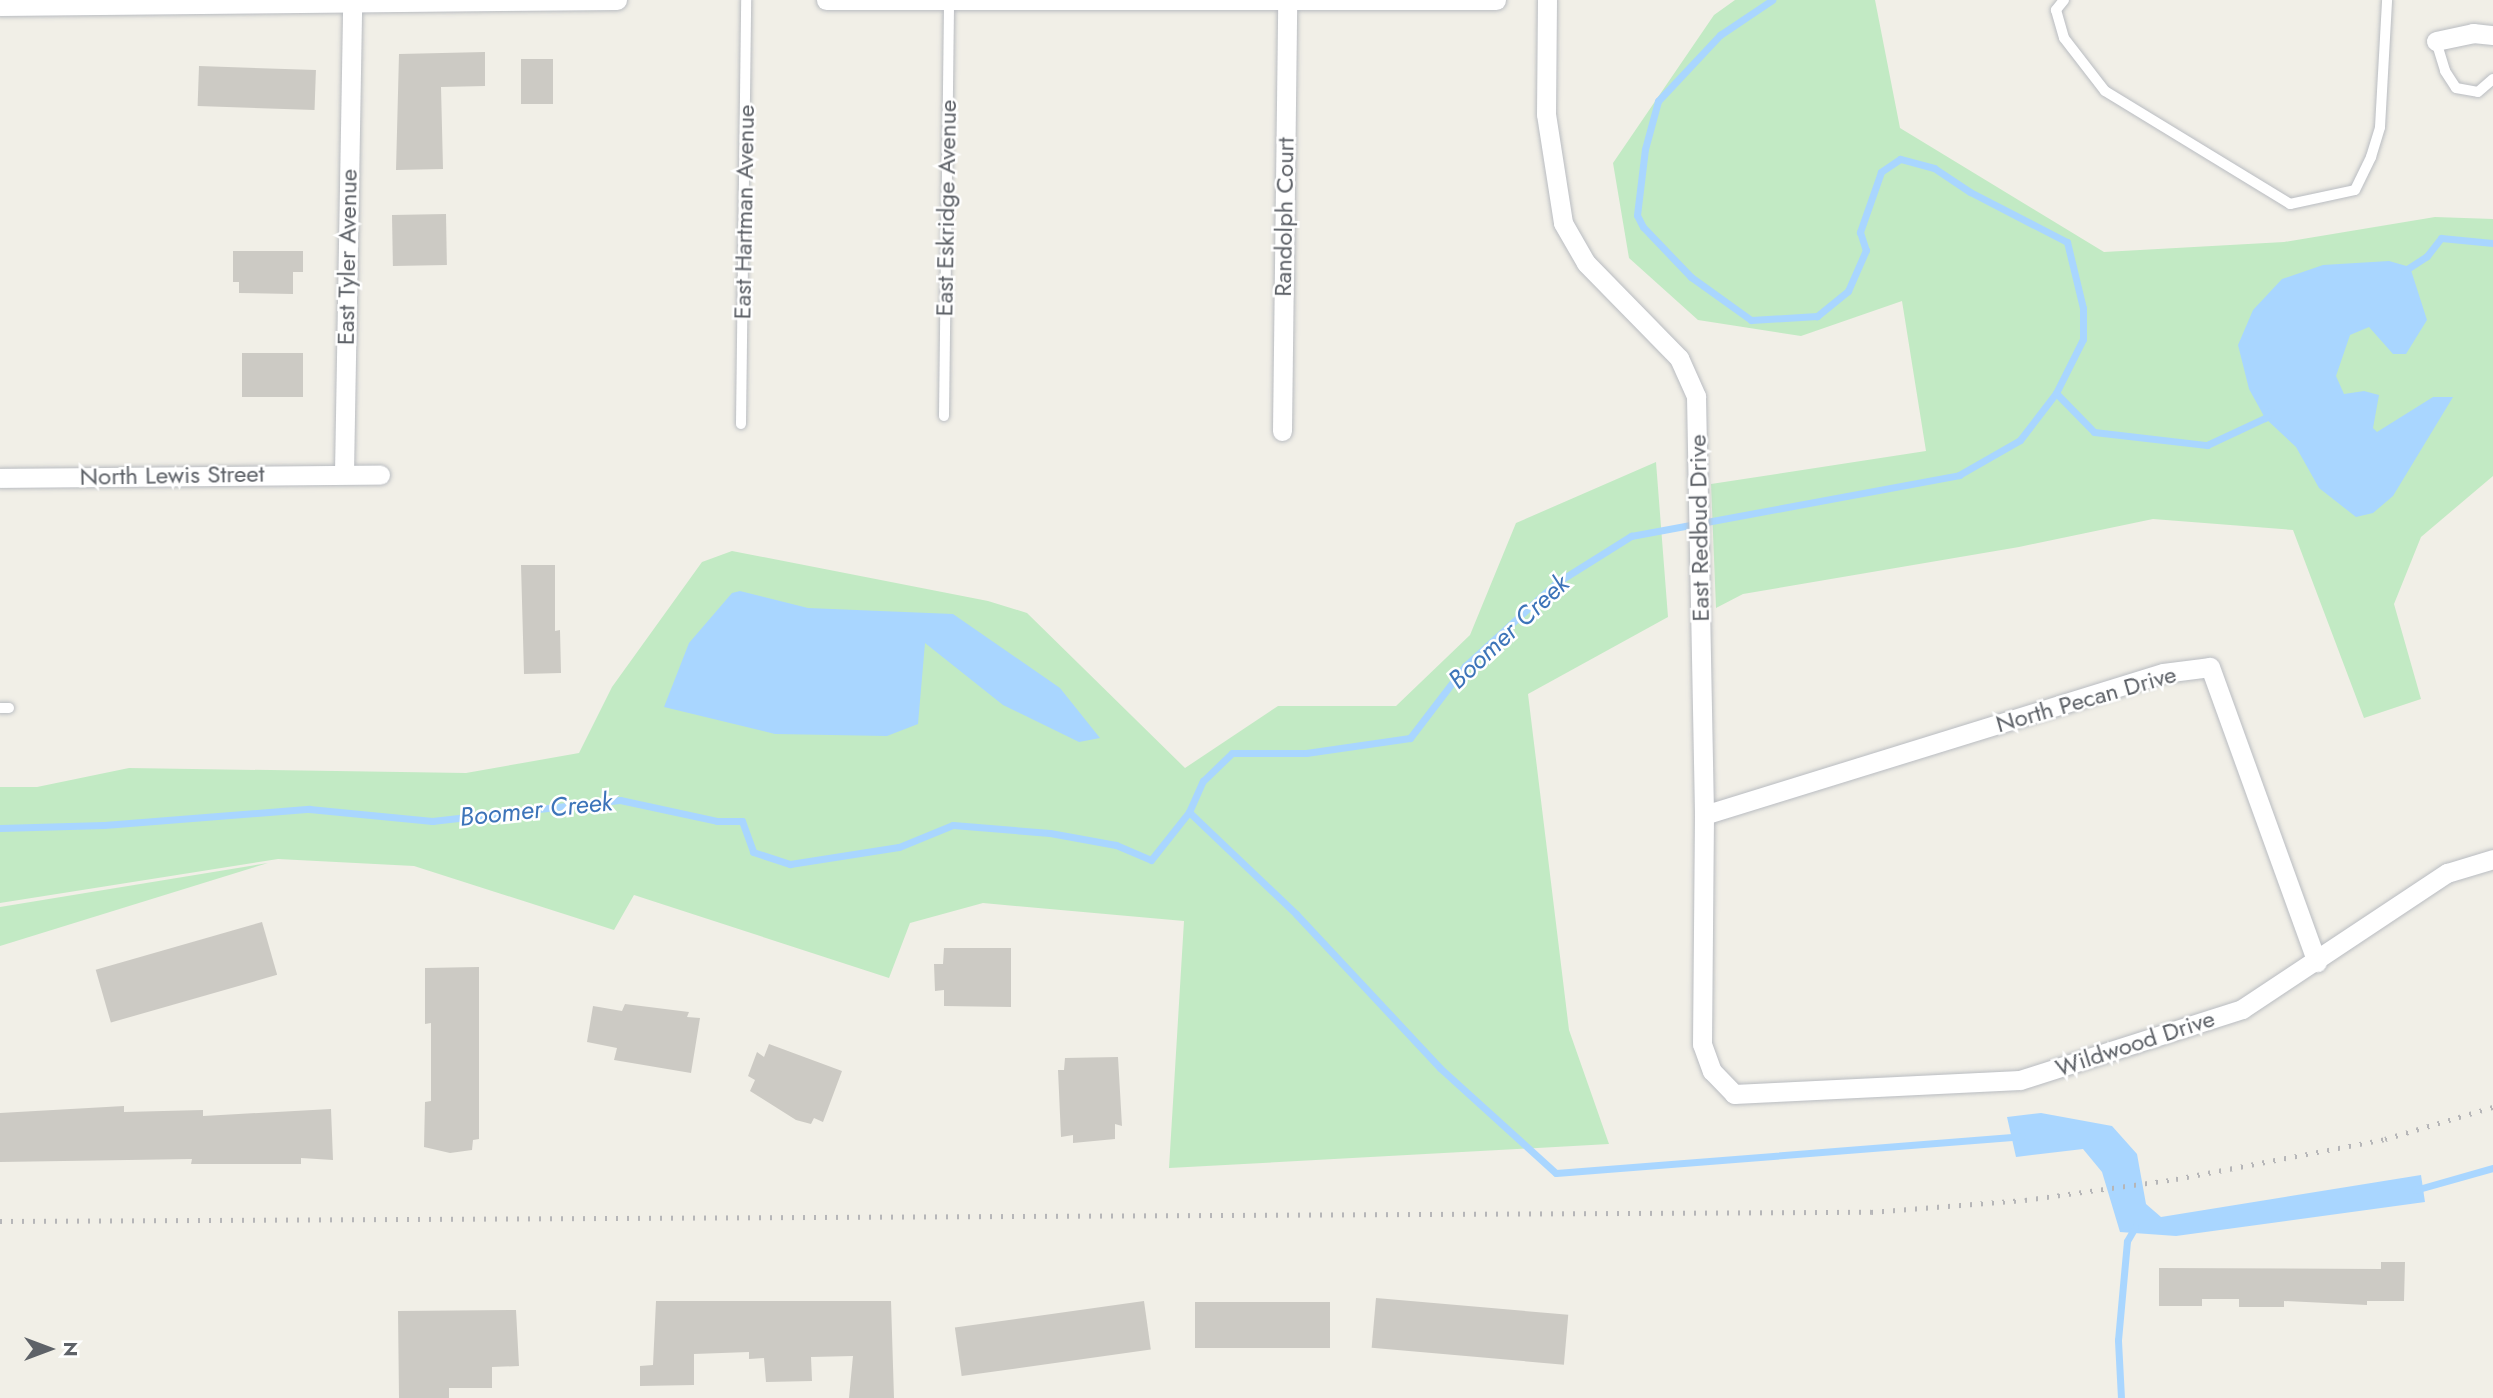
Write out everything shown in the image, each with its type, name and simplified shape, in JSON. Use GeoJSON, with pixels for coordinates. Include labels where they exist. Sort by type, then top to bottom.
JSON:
{"type":"FeatureCollection","features":[{"type":"Feature","properties":{"kind":"street"},"geometry":{"type":"LineString","coordinates":[[0,6],[617,0]]}},
{"type":"Feature","properties":{"kind":"street"},"geometry":{"type":"LineString","coordinates":[[826,0],[1496,0]]}},
{"type":"Feature","properties":{"kind":"street","name":"East Redbud Drive"},"geometry":{"type":"LineString","coordinates":[[1547,0],[1546,114],[1563,223],[1586,263],[1679,358],[1696,396],[1704,815],[1702,1044],[1712,1071],[1734,1094]]}},
{"type":"Feature","properties":{"kind":"street","name":"East Tyler Avenue"},"geometry":{"type":"LineString","coordinates":[[344,473],[352,2]]}},
{"type":"Feature","properties":{"kind":"street","name":"Randolph Court"},"geometry":{"type":"LineString","coordinates":[[1282,432],[1287,2]]}},
{"type":"Feature","properties":{"kind":"street"},"geometry":{"type":"LineString","coordinates":[[2436,41],[2473,33],[2493,35]]}},
{"type":"Feature","properties":{"kind":"street"},"geometry":{"type":"LineString","coordinates":[[344,473],[380,475]]}},
{"type":"Feature","properties":{"kind":"street","name":"North Lewis Street"},"geometry":{"type":"LineString","coordinates":[[0,478],[344,473]]}},
{"type":"Feature","properties":{"kind":"street","name":"North Pecan Drive"},"geometry":{"type":"LineString","coordinates":[[1704,815],[2163,673],[2210,667],[2318,962]]}},
{"type":"Feature","properties":{"kind":"street","name":"Wildwood Drive"},"geometry":{"type":"LineString","coordinates":[[1734,1094],[2020,1080],[2242,1009],[2318,962],[2447,873],[2493,859]]}},
{"type":"Feature","properties":{"kind":"lane","name":"East Hartman Avenue"},"geometry":{"type":"LineString","coordinates":[[741,424],[746,0]]}},
{"type":"Feature","properties":{"kind":"lane"},"geometry":{"type":"LineString","coordinates":[[2064,0],[2056,10],[2064,38],[2105,91],[2290,204],[2355,190],[2371,157],[2380,127],[2387,0]]}},
{"type":"Feature","properties":{"kind":"lane","name":"East Eskridge Avenue"},"geometry":{"type":"LineString","coordinates":[[944,416],[949,1]]}},
{"type":"Feature","properties":{"kind":"lane"},"geometry":{"type":"LineString","coordinates":[[2436,41],[2445,71],[2456,88],[2479,92],[2493,79]]}},
{"type":"Feature","properties":{"kind":"green space"},"geometry":{"type":"Polygon","coordinates":[[[1735,0],[1875,0],[1900,128],[2104,252],[2284,242],[2435,217],[2493,219],[2493,476],[2421,537],[2394,604],[2421,699],[2364,718],[2293,530],[2153,519],[2019,547],[1743,594],[1716,608],[1711,484],[1926,451],[1902,301],[1801,336],[1698,320],[1629,258],[1613,163],[1714,15],[1735,0]]]}},
{"type":"Feature","properties":{"kind":"green space"},"geometry":{"type":"Polygon","coordinates":[[[1656,462],[1668,617],[1528,694],[1569,1030],[1609,1144],[1169,1168],[1184,921],[983,903],[910,923],[889,978],[634,895],[614,930],[414,866],[278,859],[0,903],[0,787],[37,787],[129,768],[466,773],[579,753],[612,687],[702,562],[732,551],[988,601],[1027,613],[1185,768],[1278,706],[1396,706],[1470,635],[1516,523],[1656,462]]]}},
{"type":"Feature","properties":{"kind":"green space"},"geometry":{"type":"Polygon","coordinates":[[[268,863],[0,946],[0,907],[268,863]]]}},
{"type":"Feature","properties":{"kind":"water"},"geometry":{"type":"Polygon","coordinates":[[[2389,261],[2410,267],[2427,320],[2406,354],[2393,354],[2369,327],[2350,335],[2336,376],[2344,394],[2364,391],[2379,395],[2373,428],[2377,432],[2433,397],[2453,397],[2393,496],[2373,513],[2356,517],[2319,488],[2296,447],[2265,418],[2249,389],[2238,345],[2253,310],[2282,279],[2323,265],[2389,261]]]}},
{"type":"Feature","properties":{"kind":"water"},"geometry":{"type":"Polygon","coordinates":[[[740,591],[808,608],[953,614],[1060,688],[1100,738],[1079,742],[1003,705],[925,643],[918,724],[887,736],[775,734],[664,707],[689,643],[732,593],[740,591]]]}},
{"type":"Feature","properties":{"kind":"water"},"geometry":{"type":"Polygon","coordinates":[[[2041,1113],[2112,1126],[2137,1154],[2146,1204],[2161,1217],[2421,1175],[2425,1202],[2176,1236],[2120,1232],[2102,1172],[2083,1149],[2016,1157],[2007,1117],[2041,1113]]]}},
{"type":"Feature","properties":{"kind":"building"},"geometry":{"type":"Polygon","coordinates":[[[485,52],[485,86],[441,87],[443,169],[396,170],[399,54],[485,52]]]}},
{"type":"Feature","properties":{"kind":"building"},"geometry":{"type":"Polygon","coordinates":[[[521,59],[553,59],[553,104],[521,104],[521,59]]]}},
{"type":"Feature","properties":{"kind":"building"},"geometry":{"type":"Polygon","coordinates":[[[199,66],[316,70],[315,110],[198,106],[199,66]]]}},
{"type":"Feature","properties":{"kind":"building"},"geometry":{"type":"Polygon","coordinates":[[[446,214],[447,265],[393,266],[392,215],[446,214]]]}},
{"type":"Feature","properties":{"kind":"building"},"geometry":{"type":"Polygon","coordinates":[[[233,251],[303,251],[303,272],[293,272],[293,294],[239,293],[239,282],[233,282],[233,251]]]}},
{"type":"Feature","properties":{"kind":"building"},"geometry":{"type":"Polygon","coordinates":[[[242,353],[303,353],[303,397],[242,397],[242,353]]]}},
{"type":"Feature","properties":{"kind":"building"},"geometry":{"type":"Polygon","coordinates":[[[521,565],[555,565],[555,631],[560,630],[561,673],[524,674],[521,565]]]}},
{"type":"Feature","properties":{"kind":"building"},"geometry":{"type":"Polygon","coordinates":[[[262,922],[277,975],[111,1023],[96,970],[262,922]]]}},
{"type":"Feature","properties":{"kind":"building"},"geometry":{"type":"Polygon","coordinates":[[[944,948],[1011,948],[1011,1007],[944,1006],[944,990],[935,991],[934,964],[943,964],[944,948]]]}},
{"type":"Feature","properties":{"kind":"building"},"geometry":{"type":"Polygon","coordinates":[[[479,967],[479,1139],[473,1140],[472,1150],[450,1153],[424,1147],[425,1102],[431,1101],[431,1023],[425,1024],[425,968],[479,967]]]}},
{"type":"Feature","properties":{"kind":"building"},"geometry":{"type":"Polygon","coordinates":[[[625,1004],[689,1012],[687,1017],[700,1018],[691,1073],[614,1060],[617,1048],[587,1042],[593,1006],[622,1011],[625,1004]]]}},
{"type":"Feature","properties":{"kind":"building"},"geometry":{"type":"Polygon","coordinates":[[[769,1044],[842,1071],[823,1122],[814,1118],[811,1124],[796,1120],[750,1091],[755,1080],[748,1076],[757,1052],[764,1057],[769,1044]]]}},
{"type":"Feature","properties":{"kind":"building"},"geometry":{"type":"Polygon","coordinates":[[[1118,1057],[1122,1126],[1115,1124],[1115,1139],[1073,1143],[1073,1135],[1061,1137],[1058,1070],[1064,1070],[1065,1058],[1118,1057]]]}},
{"type":"Feature","properties":{"kind":"building"},"geometry":{"type":"Polygon","coordinates":[[[124,1106],[124,1112],[203,1110],[203,1116],[331,1109],[333,1160],[301,1158],[301,1164],[191,1164],[192,1159],[0,1162],[0,1113],[124,1106]]]}},
{"type":"Feature","properties":{"kind":"building"},"geometry":{"type":"Polygon","coordinates":[[[2381,1262],[2405,1262],[2404,1301],[2367,1301],[2367,1305],[2284,1301],[2284,1307],[2239,1307],[2239,1299],[2202,1299],[2202,1306],[2159,1306],[2159,1268],[2381,1269],[2381,1262]]]}},
{"type":"Feature","properties":{"kind":"building"},"geometry":{"type":"Polygon","coordinates":[[[1376,1298],[1568,1315],[1564,1365],[1372,1348],[1376,1298]]]}},
{"type":"Feature","properties":{"kind":"building"},"geometry":{"type":"Polygon","coordinates":[[[656,1301],[891,1301],[894,1398],[849,1398],[853,1356],[811,1357],[812,1381],[766,1382],[764,1358],[749,1359],[749,1352],[694,1354],[694,1385],[640,1386],[640,1366],[653,1365],[656,1301]]]}},
{"type":"Feature","properties":{"kind":"building"},"geometry":{"type":"Polygon","coordinates":[[[1144,1301],[1151,1350],[962,1376],[955,1328],[1144,1301]]]}},
{"type":"Feature","properties":{"kind":"building"},"geometry":{"type":"Polygon","coordinates":[[[1195,1302],[1330,1302],[1330,1348],[1195,1348],[1195,1302]]]}},
{"type":"Feature","properties":{"kind":"building"},"geometry":{"type":"Polygon","coordinates":[[[516,1310],[519,1366],[492,1367],[492,1388],[449,1388],[449,1398],[399,1398],[398,1311],[516,1310]]]}},
{"type":"Feature","properties":{"kind":"waterway","name":"Boomer Creek"},"geometry":{"type":"LineString","coordinates":[[0,828],[104,825],[309,809],[432,821],[620,800],[717,821],[742,821],[753,852],[790,864],[899,847],[953,825],[1050,833],[1116,845],[1151,860],[1189,812],[1203,781],[1232,753],[1306,753],[1410,738],[1465,666],[1556,583],[1631,536],[1959,475],[2020,440],[2056,393],[2083,339],[2083,308],[2067,242],[1970,192],[1934,168],[1900,159],[1881,172],[1860,232],[1866,250],[1848,291],[1817,316],[1751,320],[1691,277],[1643,227],[1637,215],[1645,149],[1658,101],[1720,35],[1772,0]]}},
{"type":"Feature","properties":{"kind":"waterway"},"geometry":{"type":"LineString","coordinates":[[2404,271],[2427,256],[2441,238],[2493,243]]}},
{"type":"Feature","properties":{"kind":"waterway"},"geometry":{"type":"LineString","coordinates":[[2056,393],[2094,432],[2207,445],[2265,418],[2270,411]]}},
{"type":"Feature","properties":{"kind":"waterway"},"geometry":{"type":"LineString","coordinates":[[1189,812],[1296,914],[1440,1068],[1556,1173],[2022,1136]]}},
{"type":"Feature","properties":{"kind":"waterway"},"geometry":{"type":"LineString","coordinates":[[2415,1190],[2493,1168]]}},
{"type":"Feature","properties":{"kind":"waterway"},"geometry":{"type":"LineString","coordinates":[[2121,1398],[2118,1340],[2127,1241],[2135,1227]]}},
{"type":"Feature","properties":{"kind":"railway"},"geometry":{"type":"LineString","coordinates":[[0,1221],[1871,1212],[2025,1200],[2176,1179],[2385,1139],[2493,1107]]}}]}
